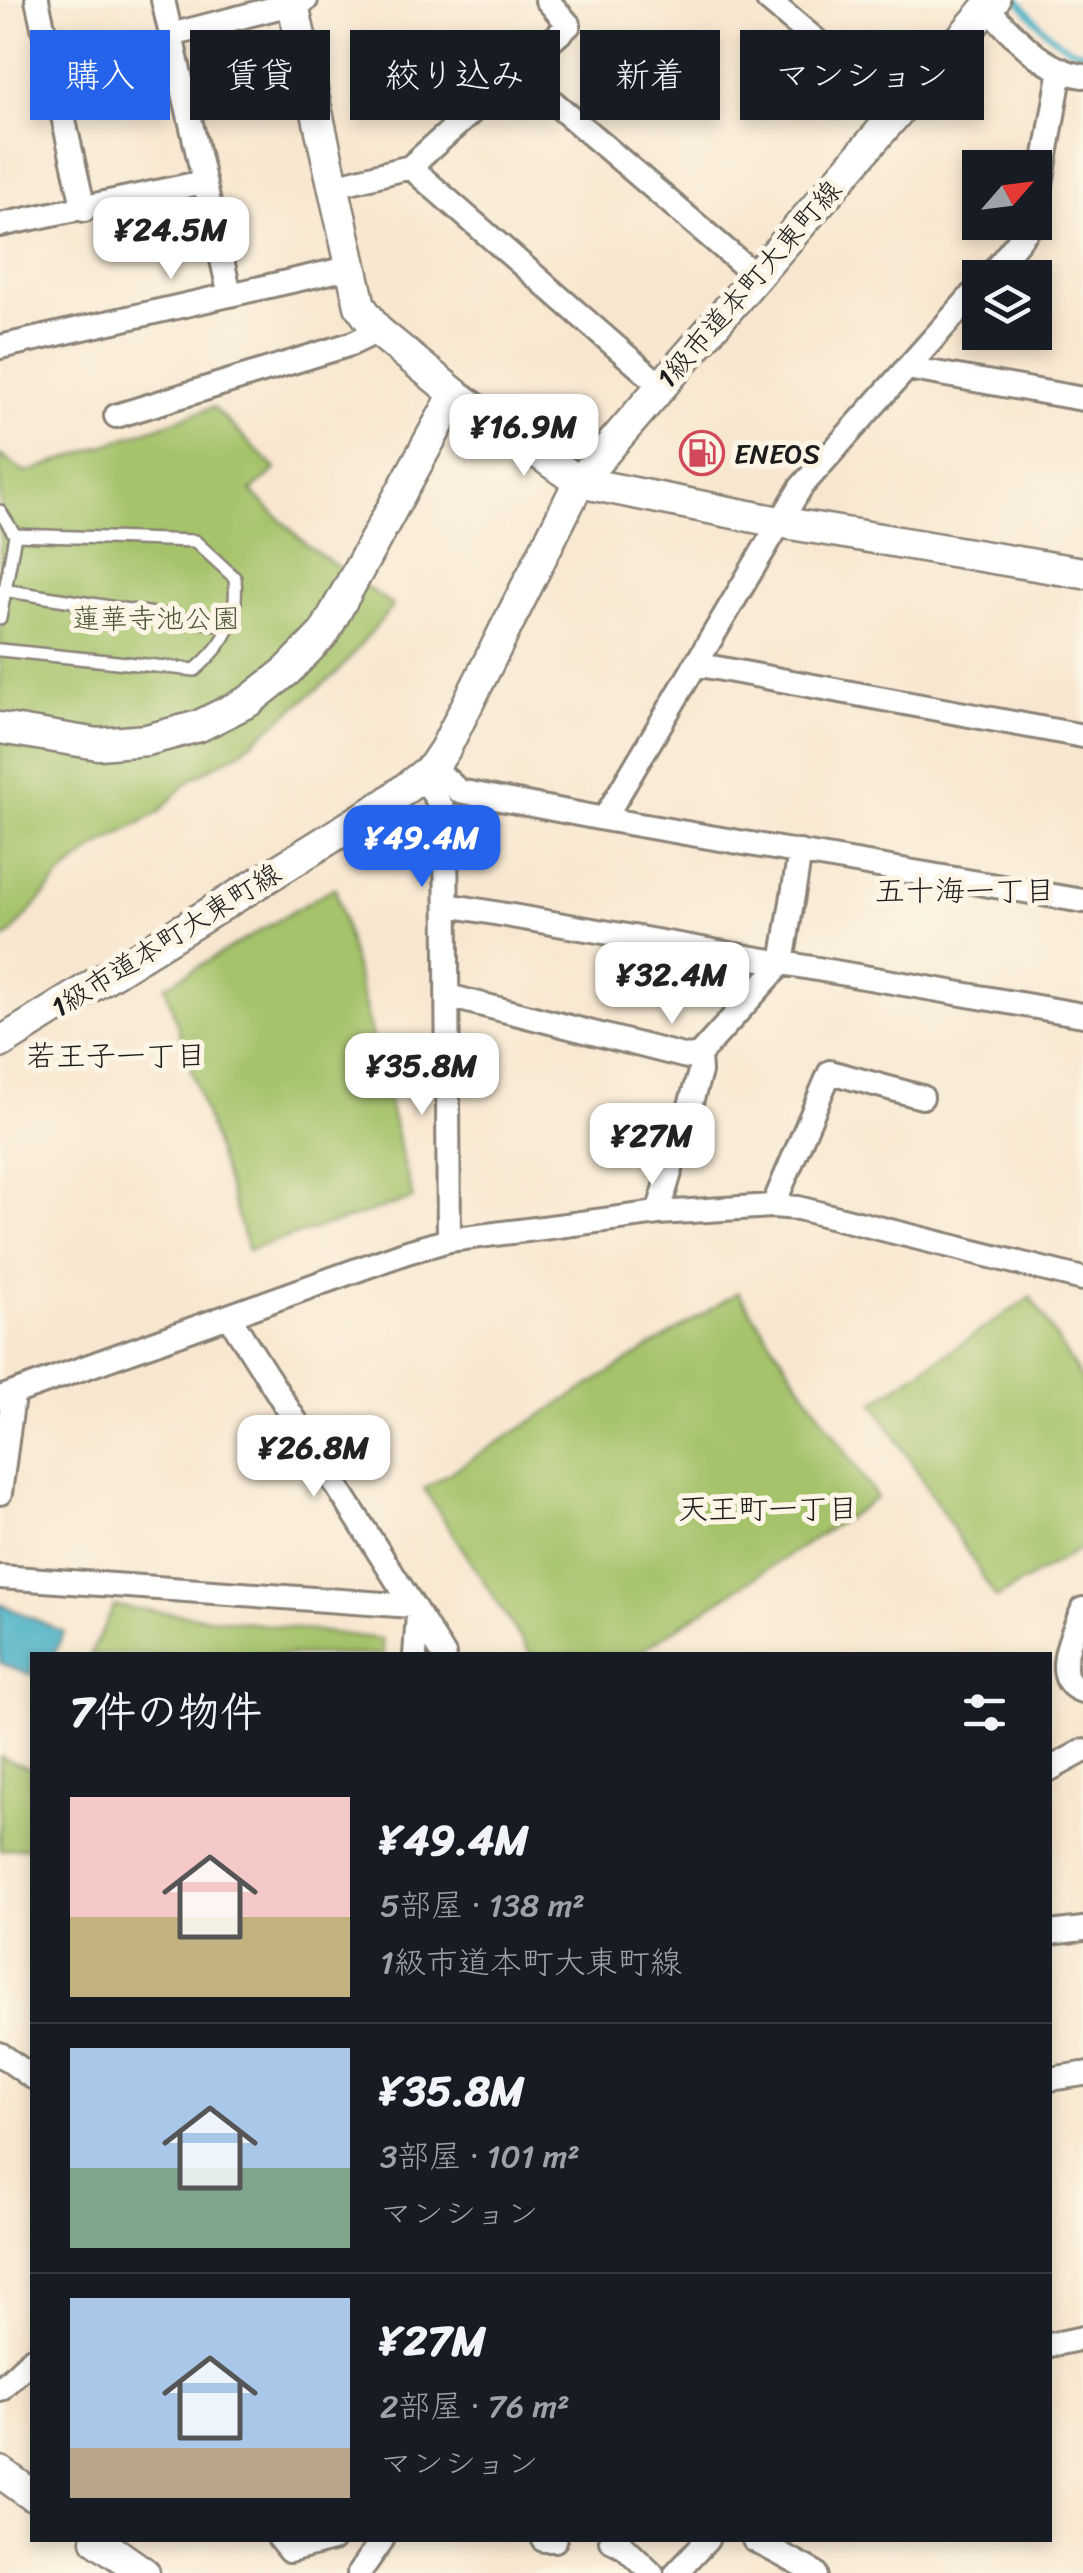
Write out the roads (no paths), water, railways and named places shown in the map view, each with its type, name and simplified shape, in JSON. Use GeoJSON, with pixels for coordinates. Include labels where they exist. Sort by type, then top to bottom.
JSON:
{"type":"FeatureCollection","features":[{"type":"Feature","properties":{"kind":"street"},"geometry":{"type":"LineString","coordinates":[[37,0],[84,210]]}},
{"type":"Feature","properties":{"kind":"street"},"geometry":{"type":"LineString","coordinates":[[163,0],[230,295]]}},
{"type":"Feature","properties":{"kind":"street"},"geometry":{"type":"LineString","coordinates":[[547,0],[568,25],[560,32]]}},
{"type":"Feature","properties":{"kind":"street"},"geometry":{"type":"LineString","coordinates":[[768,0],[804,30]]}},
{"type":"Feature","properties":{"kind":"street"},"geometry":{"type":"LineString","coordinates":[[171,35],[297,1],[360,306],[378,332],[455,394],[580,482],[778,522],[1083,573]]}},
{"type":"Feature","properties":{"kind":"street"},"geometry":{"type":"LineString","coordinates":[[981,6],[1030,53],[1072,72],[1052,153]]}},
{"type":"Feature","properties":{"kind":"street","name":"1級市道本町大東町線"},"geometry":{"type":"LineString","coordinates":[[962,30],[981,6]]}},
{"type":"Feature","properties":{"kind":"street"},"geometry":{"type":"LineString","coordinates":[[560,108],[756,276]]}},
{"type":"Feature","properties":{"kind":"street"},"geometry":{"type":"LineString","coordinates":[[334,186],[410,167],[462,120]]}},
{"type":"Feature","properties":{"kind":"street","name":"1級市道本町大東町線"},"geometry":{"type":"LineString","coordinates":[[0,1043],[387,802],[428,771],[446,749],[580,482],[890,120]]}},
{"type":"Feature","properties":{"kind":"street"},"geometry":{"type":"LineString","coordinates":[[410,167],[661,386]]}},
{"type":"Feature","properties":{"kind":"street"},"geometry":{"type":"LineString","coordinates":[[0,225],[204,182]]}},
{"type":"Feature","properties":{"kind":"street"},"geometry":{"type":"LineString","coordinates":[[1003,260],[1019,240]]}},
{"type":"Feature","properties":{"kind":"street"},"geometry":{"type":"LineString","coordinates":[[0,347],[353,267]]}},
{"type":"Feature","properties":{"kind":"street"},"geometry":{"type":"LineString","coordinates":[[604,819],[802,486],[962,306]]}},
{"type":"Feature","properties":{"kind":"street"},"geometry":{"type":"LineString","coordinates":[[116,416],[352,344],[378,332]]}},
{"type":"Feature","properties":{"kind":"street"},"geometry":{"type":"LineString","coordinates":[[907,368],[1083,398]]}},
{"type":"Feature","properties":{"kind":"street"},"geometry":{"type":"LineString","coordinates":[[0,728],[98,744],[147,740],[199,726],[249,702],[287,671],[324,632],[455,394]]}},
{"type":"Feature","properties":{"kind":"street"},"geometry":{"type":"LineString","coordinates":[[694,664],[1083,736]]}},
{"type":"Feature","properties":{"kind":"street"},"geometry":{"type":"LineString","coordinates":[[428,771],[459,791],[1083,901]]}},
{"type":"Feature","properties":{"kind":"street"},"geometry":{"type":"LineString","coordinates":[[428,771],[446,821],[449,1240]]}},
{"type":"Feature","properties":{"kind":"street"},"geometry":{"type":"LineString","coordinates":[[448,996],[687,1058],[700,1055],[782,963],[800,852]]}},
{"type":"Feature","properties":{"kind":"street"},"geometry":{"type":"LineString","coordinates":[[448,905],[1083,1015]]}},
{"type":"Feature","properties":{"kind":"street"},"geometry":{"type":"LineString","coordinates":[[658,1213],[700,1072],[700,1055]]}},
{"type":"Feature","properties":{"kind":"street"},"geometry":{"type":"LineString","coordinates":[[773,1206],[830,1072],[922,1096]]}},
{"type":"Feature","properties":{"kind":"street"},"geometry":{"type":"LineString","coordinates":[[0,1492],[6,1397],[449,1240],[658,1213],[773,1206],[798,1208],[1080,1275]]}},
{"type":"Feature","properties":{"kind":"street"},"geometry":{"type":"LineString","coordinates":[[229,1316],[442,1652]]}},
{"type":"Feature","properties":{"kind":"street"},"geometry":{"type":"LineString","coordinates":[[0,1577],[415,1611]]}},
{"type":"Feature","properties":{"kind":"street"},"geometry":{"type":"LineString","coordinates":[[1083,1609],[1065,1656],[1066,1679],[1083,1691]]}},
{"type":"Feature","properties":{"kind":"street"},"geometry":{"type":"LineString","coordinates":[[415,1611],[415,1652]]}},
{"type":"Feature","properties":{"kind":"street"},"geometry":{"type":"LineString","coordinates":[[1052,1768],[1083,1751]]}},
{"type":"Feature","properties":{"kind":"street"},"geometry":{"type":"LineString","coordinates":[[1052,1933],[1083,1929]]}},
{"type":"Feature","properties":{"kind":"street"},"geometry":{"type":"LineString","coordinates":[[0,2054],[30,2076]]}},
{"type":"Feature","properties":{"kind":"street"},"geometry":{"type":"LineString","coordinates":[[1052,2078],[1083,2074]]}},
{"type":"Feature","properties":{"kind":"street"},"geometry":{"type":"LineString","coordinates":[[1052,2344],[1083,2338]]}},
{"type":"Feature","properties":{"kind":"street"},"geometry":{"type":"LineString","coordinates":[[0,2389],[30,2361]]}},
{"type":"Feature","properties":{"kind":"street"},"geometry":{"type":"LineString","coordinates":[[0,2472],[30,2494]]}},
{"type":"Feature","properties":{"kind":"street"},"geometry":{"type":"LineString","coordinates":[[99,2542],[132,2570]]}},
{"type":"Feature","properties":{"kind":"street"},"geometry":{"type":"LineString","coordinates":[[282,2542],[290,2551],[324,2542]]}},
{"type":"Feature","properties":{"kind":"street"},"geometry":{"type":"LineString","coordinates":[[615,2542],[652,2573]]}},
{"type":"Feature","properties":{"kind":"street"},"geometry":{"type":"LineString","coordinates":[[676,2573],[705,2542]]}},
{"type":"Feature","properties":{"kind":"street"},"geometry":{"type":"LineString","coordinates":[[758,2542],[816,2573]]}},
{"type":"Feature","properties":{"kind":"street"},"geometry":{"type":"LineString","coordinates":[[359,2573],[376,2543]]}},
{"type":"Feature","properties":{"kind":"lane"},"geometry":{"type":"LineString","coordinates":[[0,511],[15,535],[0,618]]}},
{"type":"Feature","properties":{"kind":"lane"},"geometry":{"type":"LineString","coordinates":[[0,650],[195,670],[220,648],[236,597],[234,578],[195,541],[15,535]]}},
{"type":"Feature","properties":{"kind":"lane"},"geometry":{"type":"LineString","coordinates":[[3,590],[229,626]]}},
{"type":"Feature","properties":{"kind":"water"},"geometry":{"type":"Polygon","coordinates":[[[0,1604],[64,1632],[55,1652],[30,1652],[30,1674],[0,1663],[0,1604]]]}},
{"type":"Feature","properties":{"kind":"waterway"},"geometry":{"type":"LineString","coordinates":[[1018,0],[1055,39],[1083,52]]}},
{"type":"Feature","properties":{"kind":"place","name":"ENEOS"},"geometry":{"type":"Point","coordinates":[702,453]}},
{"type":"Feature","properties":{"kind":"district","name":"五十海一丁目"},"geometry":{"type":"Point","coordinates":[965,891]}},
{"type":"Feature","properties":{"kind":"district","name":"若王子一丁目"},"geometry":{"type":"Point","coordinates":[116,1056]}},
{"type":"Feature","properties":{"kind":"district","name":"天王町一丁目"},"geometry":{"type":"Point","coordinates":[768,1509]}},
{"type":"Feature","properties":{"kind":"park label","name":"蓮華寺池公園"},"geometry":{"type":"Point","coordinates":[156,618]}}]}
